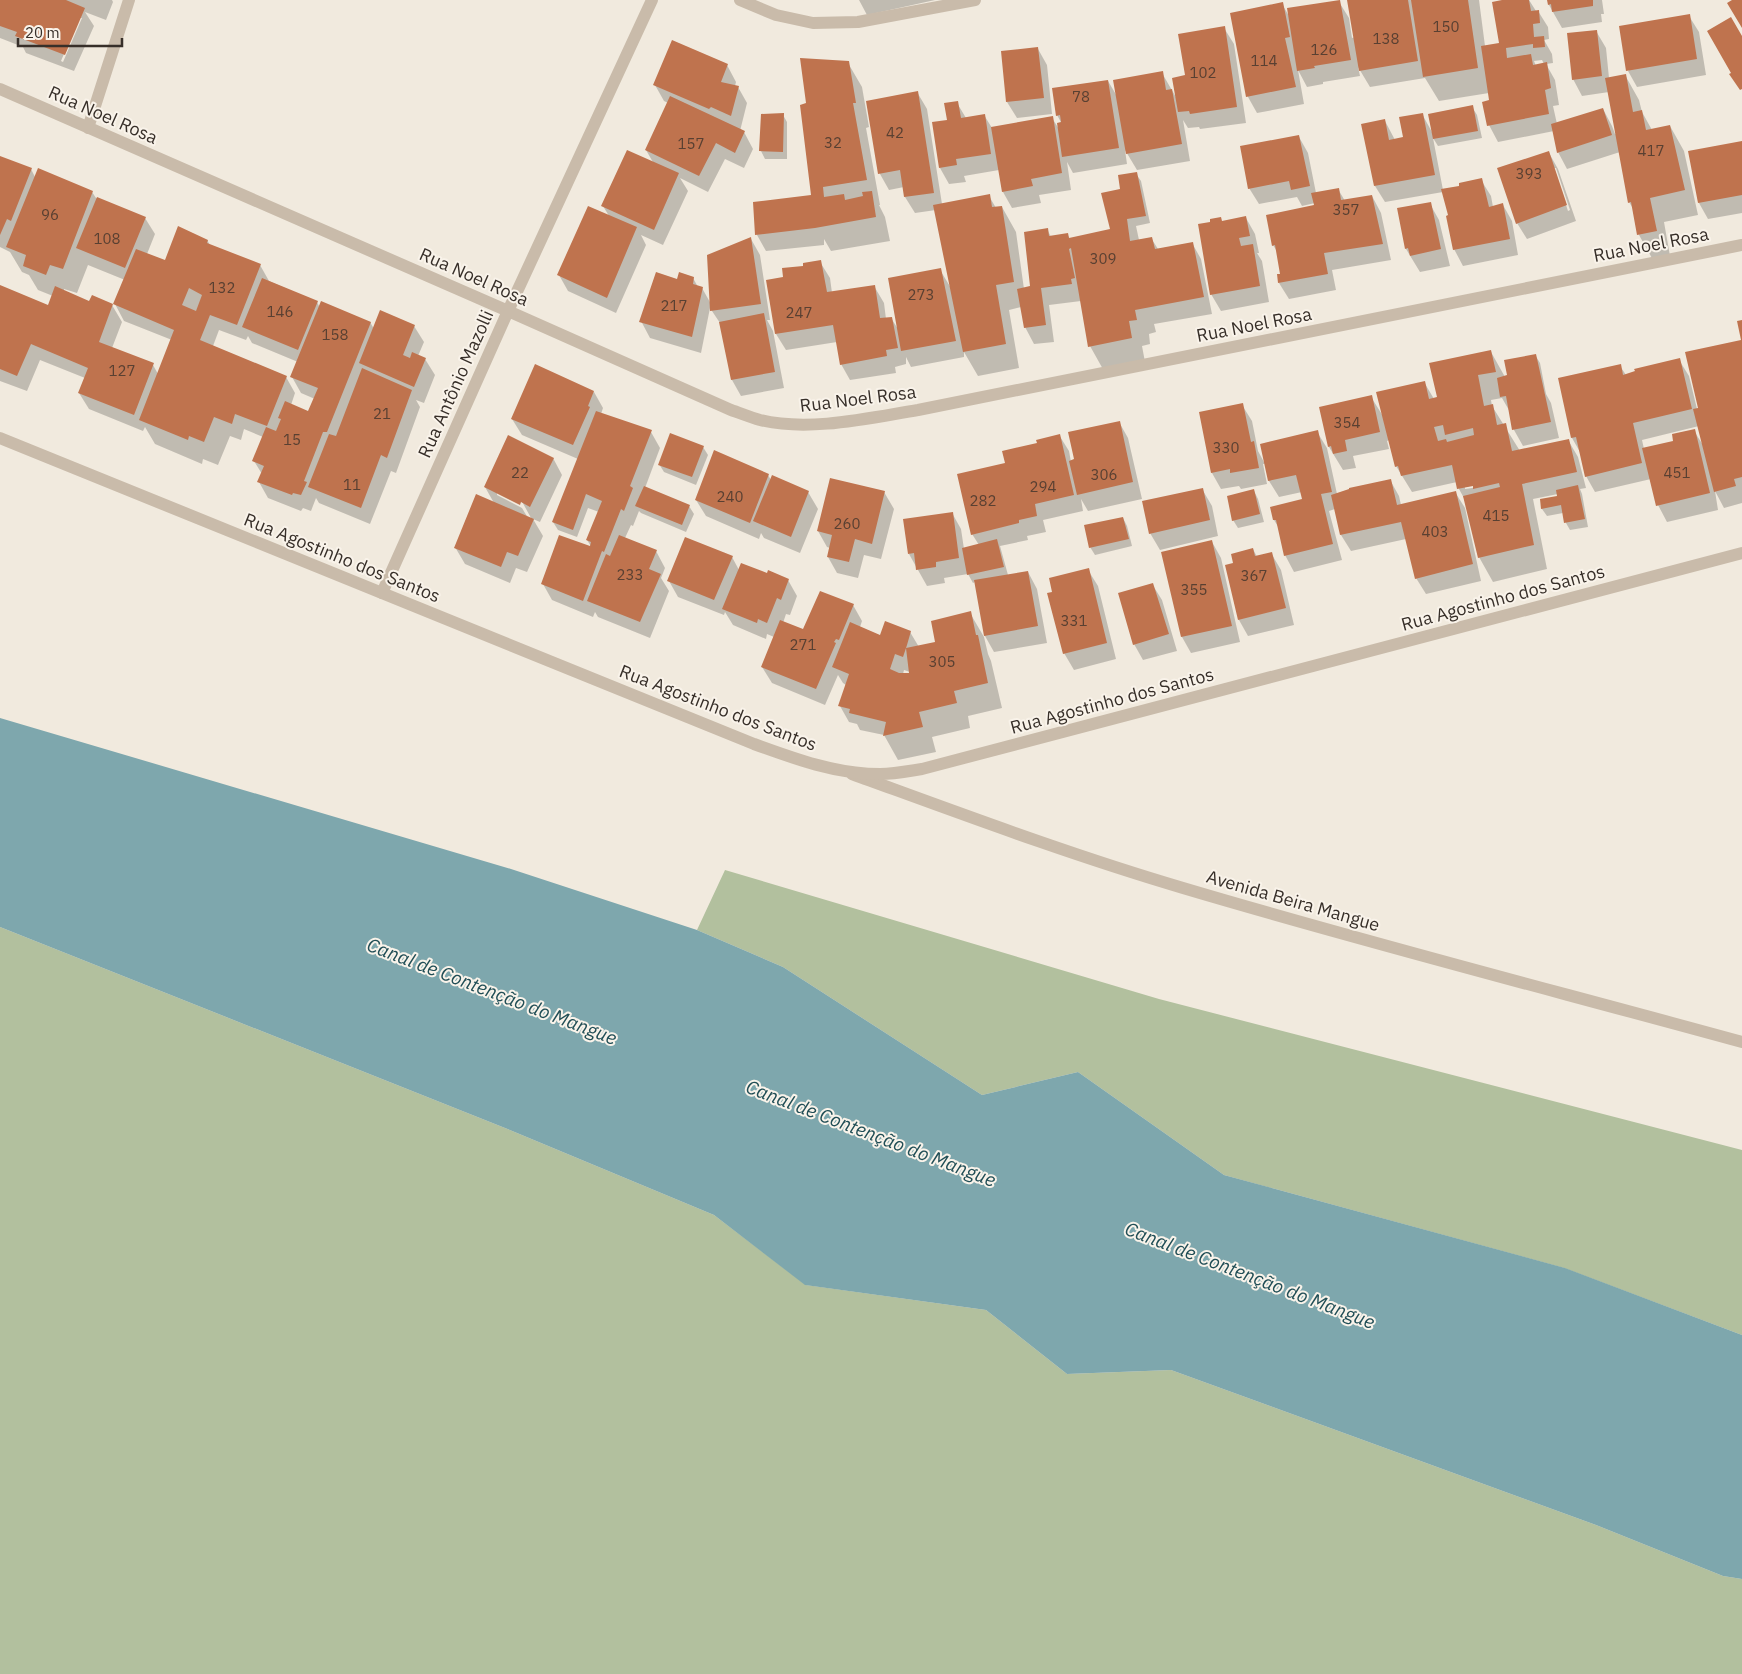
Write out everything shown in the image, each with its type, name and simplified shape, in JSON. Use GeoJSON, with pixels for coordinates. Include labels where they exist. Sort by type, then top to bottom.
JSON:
{"type":"FeatureCollection","features":[{"type":"Feature","properties":{"kind":"street"},"geometry":{"type":"LineString","coordinates":[[88,128],[129,0]]}},
{"type":"Feature","properties":{"kind":"street","name":"Rua Antônio Mazolli"},"geometry":{"type":"LineString","coordinates":[[382,593],[508,311],[652,0]]}},
{"type":"Feature","properties":{"kind":"street"},"geometry":{"type":"LineString","coordinates":[[740,0],[776,15],[813,23],[858,22],[975,0]]}},
{"type":"Feature","properties":{"kind":"street","name":"Rua Noel Rosa"},"geometry":{"type":"LineString","coordinates":[[0,89],[731,410],[760,420],[780,423],[826,423],[918,410],[1742,245]]}},
{"type":"Feature","properties":{"kind":"street","name":"Rua Agostinho dos Santos"},"geometry":{"type":"LineString","coordinates":[[0,438],[754,744],[802,762],[841,770],[880,774],[922,769],[1742,553]]}},
{"type":"Feature","properties":{"kind":"street","name":"Avenida Beira Mangue"},"geometry":{"type":"LineString","coordinates":[[841,770],[1063,850],[1182,888],[1742,1042]]}},
{"type":"Feature","properties":{"kind":"green space"},"geometry":{"type":"Polygon","coordinates":[[[725,870],[1159,999],[1742,1150],[1742,1335],[1564,1268],[1224,1175],[1078,1072],[982,1095],[783,967],[697,930],[725,870]]]}},
{"type":"Feature","properties":{"kind":"green space"},"geometry":{"type":"Polygon","coordinates":[[[0,927],[505,1128],[714,1215],[806,1285],[986,1310],[1067,1374],[1171,1370],[1596,1525],[1723,1576],[1742,1579],[1742,1674],[0,1674],[0,927]]]}},
{"type":"Feature","properties":{"kind":"water","name":"Canal de Contenção do Mangue"},"geometry":{"type":"Polygon","coordinates":[[[0,718],[511,869],[697,930],[783,967],[982,1095],[1078,1072],[1224,1175],[1565,1268],[1742,1335],[1742,1579],[1723,1576],[1596,1525],[1171,1370],[1067,1374],[986,1310],[805,1285],[714,1215],[505,1128],[0,927],[0,718]]]}},
{"type":"Feature","properties":{"kind":"building"},"geometry":{"type":"Polygon","coordinates":[[[0,0],[66,0],[85,8],[65,55],[15,36],[17,32],[0,26],[0,0]]]}},
{"type":"Feature","properties":{"kind":"building"},"geometry":{"type":"Polygon","coordinates":[[[1340,0],[1351,60],[1314,66],[1315,68],[1297,71],[1287,8],[1340,0]]]}},
{"type":"Feature","properties":{"kind":"building"},"geometry":{"type":"Polygon","coordinates":[[[1347,0],[1408,0],[1418,61],[1359,71],[1347,0]]]}},
{"type":"Feature","properties":{"kind":"building"},"geometry":{"type":"Polygon","coordinates":[[[1411,0],[1468,0],[1478,68],[1423,77],[1411,0]]]}},
{"type":"Feature","properties":{"kind":"building"},"geometry":{"type":"Polygon","coordinates":[[[1529,0],[1531,11],[1539,10],[1540,23],[1533,24],[1534,37],[1544,36],[1545,47],[1533,48],[1533,44],[1506,48],[1507,58],[1531,54],[1533,65],[1547,62],[1551,88],[1545,90],[1549,114],[1487,126],[1482,102],[1489,100],[1481,46],[1499,43],[1492,2],[1529,0]]]}},
{"type":"Feature","properties":{"kind":"building"},"geometry":{"type":"Polygon","coordinates":[[[1547,0],[1593,0],[1593,6],[1552,12],[1551,4],[1548,5],[1547,0]]]}},
{"type":"Feature","properties":{"kind":"building"},"geometry":{"type":"Polygon","coordinates":[[[1732,0],[1742,0],[1742,28],[1727,3],[1732,0]]]}},
{"type":"Feature","properties":{"kind":"building"},"geometry":{"type":"Polygon","coordinates":[[[1283,2],[1290,37],[1285,38],[1296,87],[1246,97],[1230,13],[1283,2]]]}},
{"type":"Feature","properties":{"kind":"building"},"geometry":{"type":"Polygon","coordinates":[[[1690,14],[1697,59],[1626,71],[1619,26],[1690,14]]]}},
{"type":"Feature","properties":{"kind":"building"},"geometry":{"type":"Polygon","coordinates":[[[1731,17],[1742,36],[1742,89],[1740,90],[1729,74],[1731,73],[1707,31],[1731,17]]]}},
{"type":"Feature","properties":{"kind":"building"},"geometry":{"type":"Polygon","coordinates":[[[1225,26],[1237,107],[1190,114],[1189,111],[1178,112],[1172,78],[1185,75],[1178,34],[1225,26]]]}},
{"type":"Feature","properties":{"kind":"building"},"geometry":{"type":"Polygon","coordinates":[[[1597,30],[1602,76],[1572,80],[1567,33],[1597,30]]]}},
{"type":"Feature","properties":{"kind":"building"},"geometry":{"type":"Polygon","coordinates":[[[672,40],[728,64],[721,82],[739,86],[731,116],[711,107],[709,109],[653,85],[672,40]]]}},
{"type":"Feature","properties":{"kind":"building"},"geometry":{"type":"Polygon","coordinates":[[[1038,47],[1044,98],[1006,102],[1001,51],[1038,47]]]}},
{"type":"Feature","properties":{"kind":"building"},"geometry":{"type":"Polygon","coordinates":[[[800,58],[849,61],[856,103],[853,103],[867,180],[823,187],[824,197],[844,194],[845,200],[863,196],[862,192],[872,191],[876,217],[815,228],[755,235],[753,202],[811,195],[800,105],[806,103],[800,58]]]}},
{"type":"Feature","properties":{"kind":"building"},"geometry":{"type":"Polygon","coordinates":[[[1163,71],[1166,90],[1172,89],[1182,144],[1126,154],[1113,80],[1163,71]]]}},
{"type":"Feature","properties":{"kind":"building"},"geometry":{"type":"Polygon","coordinates":[[[1626,74],[1633,112],[1642,110],[1646,130],[1670,125],[1685,190],[1650,198],[1657,231],[1637,235],[1631,202],[1628,203],[1605,78],[1626,74]]]}},
{"type":"Feature","properties":{"kind":"building"},"geometry":{"type":"Polygon","coordinates":[[[1108,80],[1119,148],[1062,157],[1057,123],[1061,122],[1060,115],[1056,116],[1052,88],[1108,80]]]}},
{"type":"Feature","properties":{"kind":"building"},"geometry":{"type":"Polygon","coordinates":[[[918,91],[934,193],[904,197],[900,170],[878,174],[866,101],[918,91]]]}},
{"type":"Feature","properties":{"kind":"building"},"geometry":{"type":"Polygon","coordinates":[[[670,96],[745,131],[735,153],[716,143],[699,176],[645,150],[670,96]]]}},
{"type":"Feature","properties":{"kind":"building"},"geometry":{"type":"Polygon","coordinates":[[[958,101],[961,118],[985,114],[991,154],[956,159],[957,165],[939,168],[932,122],[947,120],[944,103],[958,101]]]}},
{"type":"Feature","properties":{"kind":"building"},"geometry":{"type":"Polygon","coordinates":[[[1473,105],[1478,131],[1433,139],[1428,114],[1473,105]]]}},
{"type":"Feature","properties":{"kind":"building"},"geometry":{"type":"Polygon","coordinates":[[[1603,108],[1612,135],[1557,153],[1551,124],[1603,108]]]}},
{"type":"Feature","properties":{"kind":"building"},"geometry":{"type":"Polygon","coordinates":[[[784,113],[783,152],[759,151],[761,114],[784,113]]]}},
{"type":"Feature","properties":{"kind":"building"},"geometry":{"type":"Polygon","coordinates":[[[1423,113],[1435,175],[1374,186],[1361,124],[1385,119],[1389,140],[1403,137],[1399,117],[1423,113]]]}},
{"type":"Feature","properties":{"kind":"building"},"geometry":{"type":"Polygon","coordinates":[[[1053,116],[1062,173],[1031,179],[1033,186],[1002,192],[991,127],[1053,116]]]}},
{"type":"Feature","properties":{"kind":"building"},"geometry":{"type":"Polygon","coordinates":[[[1299,135],[1310,186],[1291,190],[1289,181],[1248,189],[1240,146],[1299,135]]]}},
{"type":"Feature","properties":{"kind":"building"},"geometry":{"type":"Polygon","coordinates":[[[1742,141],[1742,195],[1698,203],[1688,151],[1742,141]]]}},
{"type":"Feature","properties":{"kind":"building"},"geometry":{"type":"Polygon","coordinates":[[[627,150],[679,173],[654,230],[601,206],[627,150]]]}},
{"type":"Feature","properties":{"kind":"building"},"geometry":{"type":"Polygon","coordinates":[[[1549,151],[1567,205],[1516,224],[1497,168],[1549,151]]]}},
{"type":"Feature","properties":{"kind":"building"},"geometry":{"type":"Polygon","coordinates":[[[0,156],[32,168],[11,221],[7,219],[0,235],[0,156]]]}},
{"type":"Feature","properties":{"kind":"building"},"geometry":{"type":"Polygon","coordinates":[[[38,168],[93,191],[63,269],[50,265],[46,275],[23,266],[26,255],[6,247],[38,168]]]}},
{"type":"Feature","properties":{"kind":"building"},"geometry":{"type":"Polygon","coordinates":[[[1137,172],[1146,216],[1127,219],[1130,241],[1152,237],[1155,249],[1193,242],[1204,297],[1135,310],[1137,320],[1129,321],[1132,338],[1088,347],[1071,248],[1069,249],[1075,278],[1071,279],[1072,284],[1041,288],[1046,325],[1024,328],[1017,289],[1030,286],[1024,232],[1048,228],[1049,236],[1068,233],[1069,238],[1110,229],[1101,193],[1120,189],[1118,175],[1137,172]]]}},
{"type":"Feature","properties":{"kind":"building"},"geometry":{"type":"Polygon","coordinates":[[[1482,178],[1489,207],[1503,203],[1510,239],[1453,250],[1446,216],[1448,215],[1441,189],[1459,186],[1459,183],[1482,178]]]}},
{"type":"Feature","properties":{"kind":"building"},"geometry":{"type":"Polygon","coordinates":[[[1339,188],[1341,200],[1372,195],[1383,244],[1324,253],[1328,274],[1278,283],[1277,274],[1280,274],[1275,245],[1272,246],[1266,215],[1314,205],[1311,193],[1339,188]]]}},
{"type":"Feature","properties":{"kind":"building"},"geometry":{"type":"Polygon","coordinates":[[[990,194],[992,207],[1002,206],[1014,282],[996,285],[1006,344],[963,352],[933,205],[990,194]]]}},
{"type":"Feature","properties":{"kind":"building"},"geometry":{"type":"Polygon","coordinates":[[[97,197],[146,217],[125,268],[76,248],[97,197]]]}},
{"type":"Feature","properties":{"kind":"building"},"geometry":{"type":"Polygon","coordinates":[[[1431,202],[1441,249],[1410,256],[1408,248],[1405,249],[1397,208],[1431,202]]]}},
{"type":"Feature","properties":{"kind":"building"},"geometry":{"type":"Polygon","coordinates":[[[588,206],[637,227],[607,298],[557,275],[588,206]]]}},
{"type":"Feature","properties":{"kind":"building"},"geometry":{"type":"Polygon","coordinates":[[[1246,216],[1250,236],[1239,238],[1241,246],[1253,244],[1260,286],[1210,295],[1198,224],[1210,222],[1210,219],[1221,217],[1222,221],[1246,216]]]}},
{"type":"Feature","properties":{"kind":"building"},"geometry":{"type":"Polygon","coordinates":[[[178,226],[208,240],[207,243],[261,264],[237,325],[210,315],[200,340],[287,376],[267,426],[235,414],[232,424],[214,417],[204,442],[189,436],[188,440],[139,420],[174,330],[113,304],[136,249],[165,260],[178,226]],[[189,288],[182,305],[196,311],[202,295],[189,288]]]}},
{"type":"Feature","properties":{"kind":"building"},"geometry":{"type":"Polygon","coordinates":[[[751,237],[761,304],[710,311],[707,255],[751,237]]]}},
{"type":"Feature","properties":{"kind":"building"},"geometry":{"type":"Polygon","coordinates":[[[821,260],[827,292],[875,285],[880,318],[892,317],[898,348],[886,350],[887,356],[840,365],[833,325],[775,334],[766,280],[783,277],[782,268],[803,266],[803,263],[821,260]]]}},
{"type":"Feature","properties":{"kind":"building"},"geometry":{"type":"Polygon","coordinates":[[[941,268],[956,341],[901,351],[888,278],[941,268]]]}},
{"type":"Feature","properties":{"kind":"building"},"geometry":{"type":"Polygon","coordinates":[[[656,272],[677,279],[679,272],[694,277],[693,284],[703,287],[692,337],[639,322],[656,272]]]}},
{"type":"Feature","properties":{"kind":"building"},"geometry":{"type":"Polygon","coordinates":[[[262,278],[318,301],[298,350],[242,327],[262,278]]]}},
{"type":"Feature","properties":{"kind":"building"},"geometry":{"type":"Polygon","coordinates":[[[0,285],[48,305],[55,286],[89,301],[92,295],[113,304],[99,342],[154,363],[134,415],[78,393],[88,368],[31,344],[17,376],[0,369],[0,285]]]}},
{"type":"Feature","properties":{"kind":"building"},"geometry":{"type":"Polygon","coordinates":[[[321,301],[371,322],[327,432],[323,432],[304,481],[307,482],[301,495],[293,493],[292,495],[257,482],[264,466],[252,461],[266,427],[276,431],[281,419],[278,418],[285,401],[308,411],[318,388],[290,377],[321,301]]]}},
{"type":"Feature","properties":{"kind":"building"},"geometry":{"type":"Polygon","coordinates":[[[380,310],[415,325],[403,355],[410,358],[412,352],[426,358],[414,387],[359,363],[380,310]]]}},
{"type":"Feature","properties":{"kind":"building"},"geometry":{"type":"Polygon","coordinates":[[[764,313],[775,372],[731,380],[719,322],[764,313]]]}},
{"type":"Feature","properties":{"kind":"building"},"geometry":{"type":"Polygon","coordinates":[[[1742,320],[1742,477],[1734,479],[1736,486],[1714,492],[1693,409],[1698,408],[1685,352],[1741,340],[1737,321],[1742,320]]]}},
{"type":"Feature","properties":{"kind":"building"},"geometry":{"type":"Polygon","coordinates":[[[1491,350],[1496,372],[1478,375],[1484,406],[1493,404],[1497,425],[1506,423],[1512,451],[1569,439],[1577,472],[1522,484],[1534,545],[1478,558],[1463,496],[1500,487],[1499,483],[1473,489],[1473,486],[1457,489],[1452,465],[1401,476],[1398,466],[1395,467],[1376,392],[1425,381],[1429,399],[1437,397],[1429,363],[1491,350]],[[1443,425],[1434,427],[1438,441],[1446,439],[1447,442],[1474,435],[1473,428],[1445,435],[1443,425]]]}},
{"type":"Feature","properties":{"kind":"building"},"geometry":{"type":"Polygon","coordinates":[[[1536,354],[1551,422],[1512,430],[1506,396],[1500,397],[1497,378],[1507,375],[1504,360],[1536,354]]]}},
{"type":"Feature","properties":{"kind":"building"},"geometry":{"type":"Polygon","coordinates":[[[1680,358],[1692,409],[1633,423],[1642,463],[1585,477],[1576,437],[1571,438],[1558,378],[1621,364],[1623,375],[1635,371],[1634,369],[1680,358]]]}},
{"type":"Feature","properties":{"kind":"building"},"geometry":{"type":"Polygon","coordinates":[[[535,364],[594,391],[588,406],[590,407],[573,445],[511,419],[535,364]]]}},
{"type":"Feature","properties":{"kind":"building"},"geometry":{"type":"Polygon","coordinates":[[[362,368],[412,390],[387,458],[381,455],[361,508],[308,487],[329,434],[336,436],[362,368]]]}},
{"type":"Feature","properties":{"kind":"building"},"geometry":{"type":"Polygon","coordinates":[[[1372,395],[1380,432],[1345,440],[1347,451],[1333,454],[1331,446],[1328,447],[1319,407],[1372,395]]]}},
{"type":"Feature","properties":{"kind":"building"},"geometry":{"type":"Polygon","coordinates":[[[1243,403],[1251,442],[1254,441],[1259,468],[1230,473],[1230,469],[1211,473],[1199,412],[1243,403]]]}},
{"type":"Feature","properties":{"kind":"building"},"geometry":{"type":"Polygon","coordinates":[[[596,411],[652,430],[630,486],[633,488],[624,511],[621,509],[604,552],[602,551],[583,601],[541,584],[559,535],[590,546],[591,542],[586,540],[602,501],[586,494],[573,530],[552,522],[596,411]]]}},
{"type":"Feature","properties":{"kind":"building"},"geometry":{"type":"Polygon","coordinates":[[[1120,421],[1133,482],[1077,495],[1069,461],[1074,459],[1068,432],[1120,421]]]}},
{"type":"Feature","properties":{"kind":"building"},"geometry":{"type":"Polygon","coordinates":[[[1695,429],[1710,493],[1656,506],[1642,448],[1673,441],[1672,434],[1695,429]]]}},
{"type":"Feature","properties":{"kind":"building"},"geometry":{"type":"Polygon","coordinates":[[[1318,430],[1332,492],[1321,494],[1333,544],[1284,556],[1276,520],[1273,520],[1270,507],[1302,499],[1296,475],[1268,481],[1260,444],[1318,430]]]}},
{"type":"Feature","properties":{"kind":"building"},"geometry":{"type":"Polygon","coordinates":[[[670,433],[704,446],[692,477],[658,465],[670,433]]]}},
{"type":"Feature","properties":{"kind":"building"},"geometry":{"type":"Polygon","coordinates":[[[1060,434],[1074,495],[1035,504],[1037,516],[1019,520],[1019,523],[971,535],[957,474],[1005,463],[1002,451],[1037,443],[1036,440],[1060,434]]]}},
{"type":"Feature","properties":{"kind":"building"},"geometry":{"type":"Polygon","coordinates":[[[508,435],[554,458],[530,507],[521,502],[520,505],[484,487],[508,435]]]}},
{"type":"Feature","properties":{"kind":"building"},"geometry":{"type":"Polygon","coordinates":[[[714,450],[769,474],[750,523],[695,500],[714,450]]]}},
{"type":"Feature","properties":{"kind":"building"},"geometry":{"type":"Polygon","coordinates":[[[772,475],[809,491],[791,537],[753,521],[772,475]]]}},
{"type":"Feature","properties":{"kind":"building"},"geometry":{"type":"Polygon","coordinates":[[[830,478],[885,491],[872,544],[855,539],[849,562],[827,557],[832,535],[817,531],[830,478]]]}},
{"type":"Feature","properties":{"kind":"building"},"geometry":{"type":"Polygon","coordinates":[[[1391,479],[1397,505],[1456,491],[1473,564],[1415,579],[1401,522],[1340,535],[1331,495],[1349,488],[1391,479]]]}},
{"type":"Feature","properties":{"kind":"building"},"geometry":{"type":"Polygon","coordinates":[[[1578,485],[1585,519],[1564,523],[1561,505],[1541,509],[1540,499],[1557,496],[1556,490],[1578,485]]]}},
{"type":"Feature","properties":{"kind":"building"},"geometry":{"type":"Polygon","coordinates":[[[644,486],[690,505],[682,525],[635,506],[644,486]]]}},
{"type":"Feature","properties":{"kind":"building"},"geometry":{"type":"Polygon","coordinates":[[[1203,488],[1210,520],[1149,534],[1142,501],[1203,488]]]}},
{"type":"Feature","properties":{"kind":"building"},"geometry":{"type":"Polygon","coordinates":[[[1254,489],[1260,514],[1232,521],[1227,496],[1254,489]]]}},
{"type":"Feature","properties":{"kind":"building"},"geometry":{"type":"Polygon","coordinates":[[[476,494],[534,519],[518,556],[507,552],[501,567],[454,548],[476,494]]]}},
{"type":"Feature","properties":{"kind":"building"},"geometry":{"type":"Polygon","coordinates":[[[953,512],[959,558],[936,562],[936,567],[916,570],[914,553],[908,554],[903,519],[953,512]]]}},
{"type":"Feature","properties":{"kind":"building"},"geometry":{"type":"Polygon","coordinates":[[[1123,517],[1129,539],[1089,548],[1084,525],[1123,517]]]}},
{"type":"Feature","properties":{"kind":"building"},"geometry":{"type":"Polygon","coordinates":[[[619,535],[657,550],[649,569],[661,574],[640,622],[587,601],[606,554],[610,556],[619,535]]]}},
{"type":"Feature","properties":{"kind":"building"},"geometry":{"type":"Polygon","coordinates":[[[685,537],[733,556],[714,600],[667,581],[685,537]]]}},
{"type":"Feature","properties":{"kind":"building"},"geometry":{"type":"Polygon","coordinates":[[[997,539],[1004,567],[967,575],[962,548],[997,539]]]}},
{"type":"Feature","properties":{"kind":"building"},"geometry":{"type":"Polygon","coordinates":[[[1212,540],[1232,626],[1181,637],[1161,552],[1212,540]]]}},
{"type":"Feature","properties":{"kind":"building"},"geometry":{"type":"Polygon","coordinates":[[[1253,548],[1255,556],[1272,552],[1286,608],[1238,620],[1225,565],[1233,563],[1231,554],[1253,548]]]}},
{"type":"Feature","properties":{"kind":"building"},"geometry":{"type":"Polygon","coordinates":[[[741,563],[767,573],[768,570],[789,579],[781,600],[777,598],[767,623],[758,619],[757,623],[722,609],[741,563]]]}},
{"type":"Feature","properties":{"kind":"building"},"geometry":{"type":"Polygon","coordinates":[[[1089,568],[1107,643],[1063,654],[1047,593],[1052,592],[1049,578],[1089,568]]]}},
{"type":"Feature","properties":{"kind":"building"},"geometry":{"type":"Polygon","coordinates":[[[1028,571],[1038,626],[984,636],[974,580],[1028,571]]]}},
{"type":"Feature","properties":{"kind":"building"},"geometry":{"type":"Polygon","coordinates":[[[1153,583],[1169,634],[1133,645],[1118,593],[1153,583]]]}},
{"type":"Feature","properties":{"kind":"building"},"geometry":{"type":"Polygon","coordinates":[[[820,591],[854,604],[839,640],[836,639],[834,642],[836,643],[816,689],[761,667],[780,620],[803,629],[820,591]]]}},
{"type":"Feature","properties":{"kind":"building"},"geometry":{"type":"Polygon","coordinates":[[[971,611],[988,683],[954,691],[957,703],[919,712],[923,727],[883,736],[886,722],[849,713],[850,709],[838,706],[849,674],[832,667],[850,622],[880,635],[885,621],[911,631],[906,648],[935,642],[931,621],[971,611]],[[906,648],[903,657],[895,654],[890,669],[899,673],[909,673],[906,648]]]}}]}
